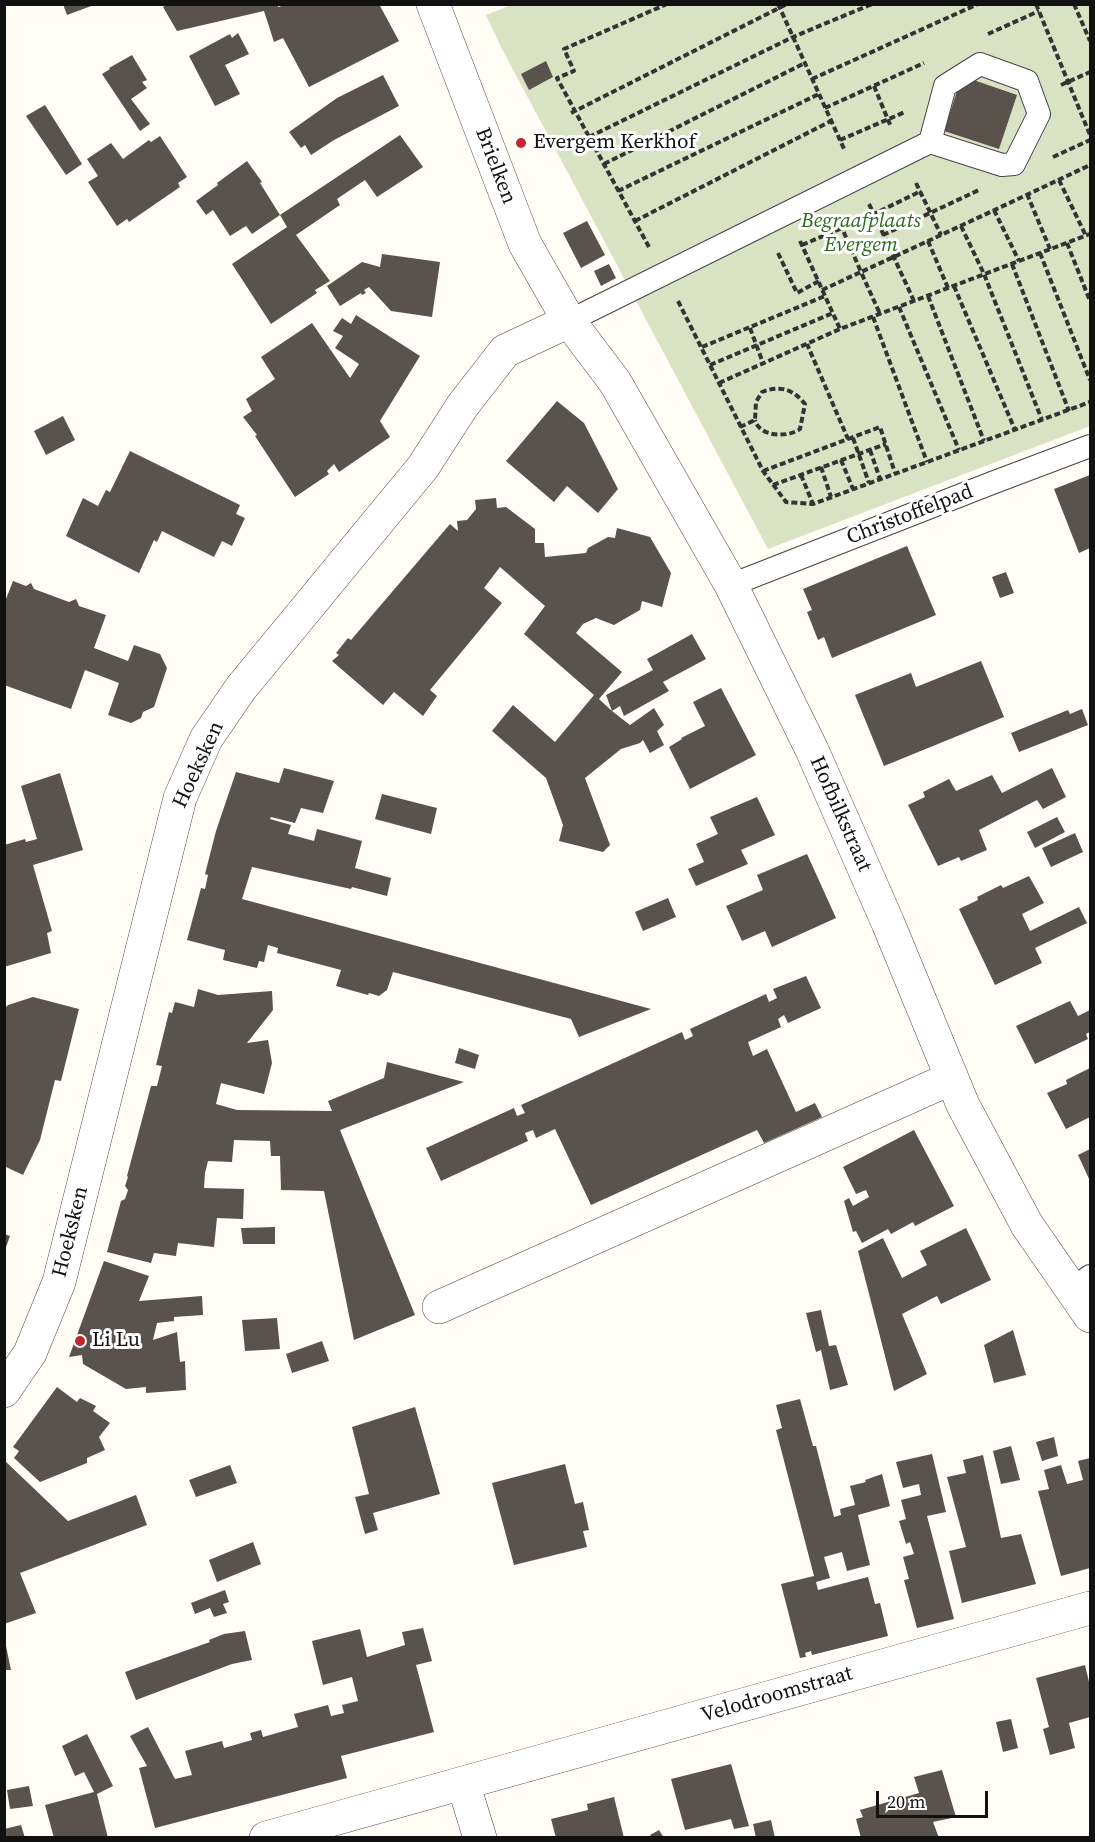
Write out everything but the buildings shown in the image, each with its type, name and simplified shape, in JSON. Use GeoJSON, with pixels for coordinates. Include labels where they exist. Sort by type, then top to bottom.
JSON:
{"type":"FeatureCollection","features":[{"type":"Feature","properties":{"kind":"street","name":"Brielken"},"geometry":{"type":"LineString","coordinates":[[433,4],[525,244],[569,321]]}},
{"type":"Feature","properties":{"kind":"street","name":"Hofbilkstraat"},"geometry":{"type":"LineString","coordinates":[[569,321],[615,382],[731,585],[812,750],[888,923],[963,1105],[1027,1225],[1081,1283],[1090,1316]]}},
{"type":"Feature","properties":{"kind":"street","name":"Hoeksken"},"geometry":{"type":"LineString","coordinates":[[4,1390],[30,1353],[59,1282],[180,798],[206,739],[241,688],[423,467],[463,405],[505,351],[569,321]]}},
{"type":"Feature","properties":{"kind":"street"},"geometry":{"type":"LineString","coordinates":[[439,1307],[952,1078]]}},
{"type":"Feature","properties":{"kind":"street","name":"Velodroomstraat"},"geometry":{"type":"LineString","coordinates":[[266,1838],[1090,1608]]}},
{"type":"Feature","properties":{"kind":"street"},"geometry":{"type":"LineString","coordinates":[[464,1783],[480,1838]]}},
{"type":"Feature","properties":{"kind":"lane"},"geometry":{"type":"LineString","coordinates":[[569,321],[930,142],[1002,165],[1014,164],[1039,114],[1027,81],[980,64],[945,86],[930,142]]}},
{"type":"Feature","properties":{"kind":"lane","name":"Christoffelpad"},"geometry":{"type":"LineString","coordinates":[[731,585],[1090,446]]}},
{"type":"Feature","properties":{"kind":"path"},"geometry":{"type":"LineString","coordinates":[[667,4],[564,49],[574,70],[557,78],[702,347],[763,471],[786,502],[813,504],[1090,402]]}},
{"type":"Feature","properties":{"kind":"path"},"geometry":{"type":"LineString","coordinates":[[573,111],[787,4]]}},
{"type":"Feature","properties":{"kind":"path"},"geometry":{"type":"LineString","coordinates":[[589,137],[793,37],[872,4]]}},
{"type":"Feature","properties":{"kind":"path"},"geometry":{"type":"LineString","coordinates":[[812,79],[978,4]]}},
{"type":"Feature","properties":{"kind":"path"},"geometry":{"type":"LineString","coordinates":[[1036,4],[1090,135]]}},
{"type":"Feature","properties":{"kind":"path"},"geometry":{"type":"LineString","coordinates":[[1074,4],[1090,41]]}},
{"type":"Feature","properties":{"kind":"path"},"geometry":{"type":"LineString","coordinates":[[779,6],[857,178]]}},
{"type":"Feature","properties":{"kind":"path"},"geometry":{"type":"LineString","coordinates":[[604,165],[805,63]]}},
{"type":"Feature","properties":{"kind":"path"},"geometry":{"type":"LineString","coordinates":[[874,86],[902,156]]}},
{"type":"Feature","properties":{"kind":"path"},"geometry":{"type":"LineString","coordinates":[[618,191],[819,94]]}},
{"type":"Feature","properties":{"kind":"path"},"geometry":{"type":"LineString","coordinates":[[840,140],[942,97]]}},
{"type":"Feature","properties":{"kind":"path"},"geometry":{"type":"LineString","coordinates":[[635,221],[831,121]]}},
{"type":"Feature","properties":{"kind":"path"},"geometry":{"type":"LineString","coordinates":[[822,290],[1090,165]]}},
{"type":"Feature","properties":{"kind":"path"},"geometry":{"type":"LineString","coordinates":[[719,383],[840,329],[1088,235],[1059,180]]}},
{"type":"Feature","properties":{"kind":"path"},"geometry":{"type":"LineString","coordinates":[[883,235],[988,186]]}},
{"type":"Feature","properties":{"kind":"path"},"geometry":{"type":"LineString","coordinates":[[880,314],[842,228],[921,191],[941,235]]}},
{"type":"Feature","properties":{"kind":"path"},"geometry":{"type":"LineString","coordinates":[[1027,194],[1050,250]]}},
{"type":"Feature","properties":{"kind":"path"},"geometry":{"type":"LineString","coordinates":[[994,210],[1019,261]]}},
{"type":"Feature","properties":{"kind":"path"},"geometry":{"type":"LineString","coordinates":[[788,213],[840,329]]}},
{"type":"Feature","properties":{"kind":"path"},"geometry":{"type":"LineString","coordinates":[[874,214],[914,301]]}},
{"type":"Feature","properties":{"kind":"path"},"geometry":{"type":"LineString","coordinates":[[764,225],[797,292],[819,281]]}},
{"type":"Feature","properties":{"kind":"path"},"geometry":{"type":"LineString","coordinates":[[961,226],[984,274],[1042,420]]}},
{"type":"Feature","properties":{"kind":"path"},"geometry":{"type":"LineString","coordinates":[[928,241],[948,288]]}},
{"type":"Feature","properties":{"kind":"path"},"geometry":{"type":"LineString","coordinates":[[1067,243],[1090,301]]}},
{"type":"Feature","properties":{"kind":"path"},"geometry":{"type":"LineString","coordinates":[[1040,253],[1090,380]]}},
{"type":"Feature","properties":{"kind":"path"},"geometry":{"type":"LineString","coordinates":[[1011,264],[1069,411]]}},
{"type":"Feature","properties":{"kind":"path"},"geometry":{"type":"LineString","coordinates":[[954,286],[1015,430]]}},
{"type":"Feature","properties":{"kind":"path"},"geometry":{"type":"LineString","coordinates":[[702,347],[825,296]]}},
{"type":"Feature","properties":{"kind":"path"},"geometry":{"type":"LineString","coordinates":[[928,296],[984,441]]}},
{"type":"Feature","properties":{"kind":"path"},"geometry":{"type":"LineString","coordinates":[[899,307],[959,450]]}},
{"type":"Feature","properties":{"kind":"path"},"geometry":{"type":"LineString","coordinates":[[710,365],[833,313]]}},
{"type":"Feature","properties":{"kind":"path"},"geometry":{"type":"LineString","coordinates":[[873,317],[927,462]]}},
{"type":"Feature","properties":{"kind":"path"},"geometry":{"type":"LineString","coordinates":[[750,328],[763,363]]}},
{"type":"Feature","properties":{"kind":"path"},"geometry":{"type":"LineString","coordinates":[[807,344],[869,483]]}},
{"type":"Feature","properties":{"kind":"path"},"geometry":{"type":"LineString","coordinates":[[774,388],[797,394],[805,404],[800,429],[794,434],[764,431],[755,420],[756,402],[762,392],[774,388]]}},
{"type":"Feature","properties":{"kind":"path"},"geometry":{"type":"LineString","coordinates":[[740,427],[755,420]]}},
{"type":"Feature","properties":{"kind":"path"},"geometry":{"type":"LineString","coordinates":[[763,471],[880,427],[895,474]]}},
{"type":"Feature","properties":{"kind":"path"},"geometry":{"type":"LineString","coordinates":[[773,485],[885,444]]}},
{"type":"Feature","properties":{"kind":"path"},"geometry":{"type":"LineString","coordinates":[[870,450],[880,479]]}},
{"type":"Feature","properties":{"kind":"path"},"geometry":{"type":"LineString","coordinates":[[841,460],[853,489]]}},
{"type":"Feature","properties":{"kind":"path"},"geometry":{"type":"LineString","coordinates":[[821,467],[831,497]]}},
{"type":"Feature","properties":{"kind":"path"},"geometry":{"type":"LineString","coordinates":[[801,475],[813,504]]}},
{"type":"Feature","properties":{"kind":"green space","name":"Begraafplaats Evergem"},"geometry":{"type":"Polygon","coordinates":[[[514,4],[1090,5],[1090,426],[768,549],[486,15],[514,4]]]}},
{"type":"Feature","properties":{"kind":"place","name":"Evergem Kerkhof"},"geometry":{"type":"Point","coordinates":[521,143]}},
{"type":"Feature","properties":{"kind":"place","name":"Li Lu"},"geometry":{"type":"Point","coordinates":[80,1341]}}]}
